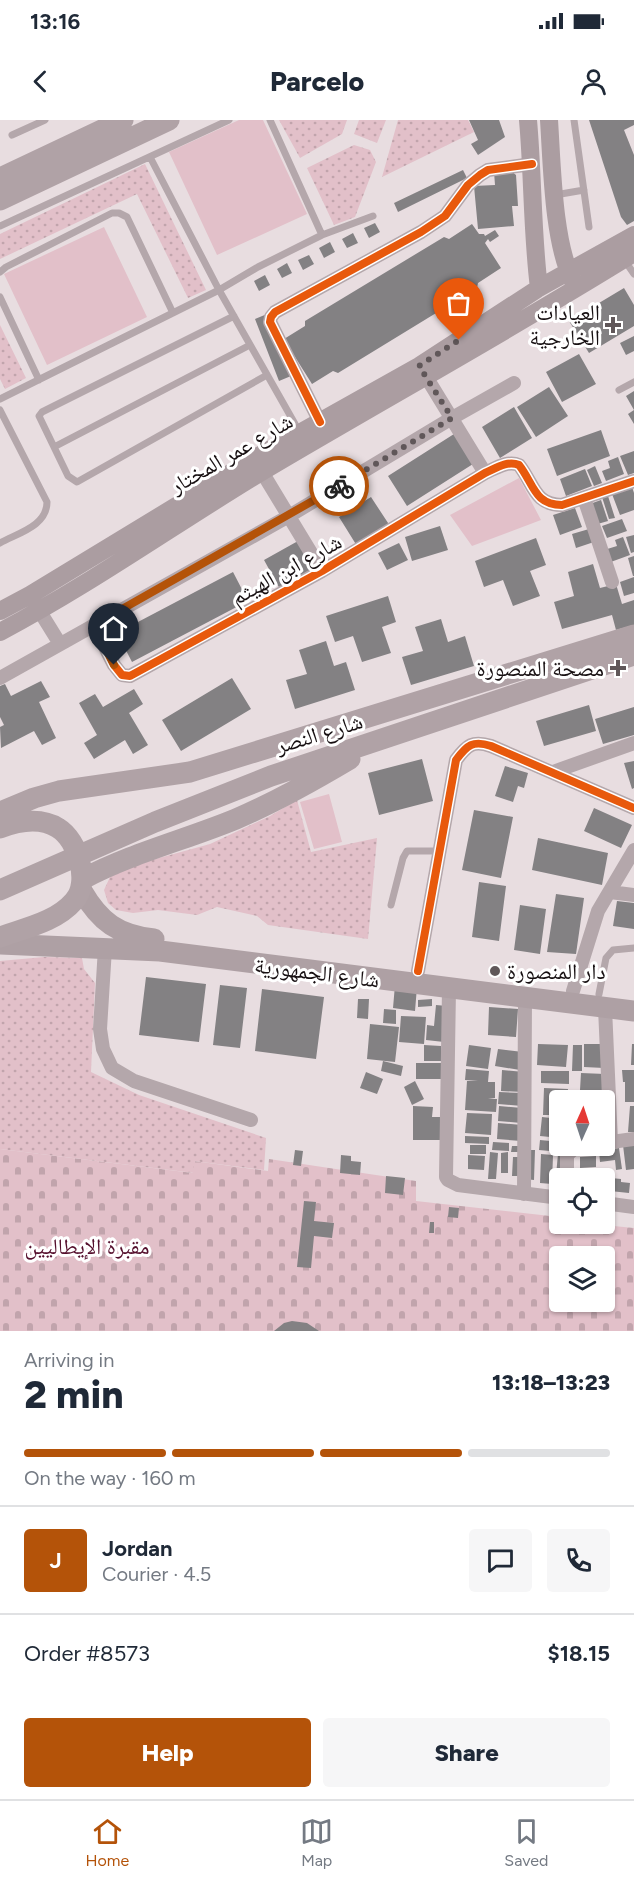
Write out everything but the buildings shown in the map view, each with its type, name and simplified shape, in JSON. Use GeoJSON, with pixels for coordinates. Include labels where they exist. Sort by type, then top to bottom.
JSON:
{"type":"FeatureCollection","features":[{"type":"Feature","properties":{"kind":"highway"},"geometry":{"type":"LineString","coordinates":[[0,178],[123,120]]}},
{"type":"Feature","properties":{"kind":"highway"},"geometry":{"type":"LineString","coordinates":[[0,200],[169,120]]}},
{"type":"Feature","properties":{"kind":"highway","name":"شارع النصر"},"geometry":{"type":"LineString","coordinates":[[0,812],[59,791],[190,772],[634,635]]}},
{"type":"Feature","properties":{"kind":"highway","name":"شارع النصر"},"geometry":{"type":"LineString","coordinates":[[376,741],[634,655]]}},
{"type":"Feature","properties":{"kind":"highway"},"geometry":{"type":"LineString","coordinates":[[82,885],[126,858],[237,818],[282,797],[376,741]]}},
{"type":"Feature","properties":{"kind":"highway"},"geometry":{"type":"LineString","coordinates":[[0,890],[155,822],[270,777],[376,741]]}},
{"type":"Feature","properties":{"kind":"highway"},"geometry":{"type":"LineString","coordinates":[[0,828],[14,822],[39,821],[58,827],[69,838],[81,867],[82,885],[74,902],[51,918],[0,936]]}},
{"type":"Feature","properties":{"kind":"main road"},"geometry":{"type":"LineString","coordinates":[[528,120],[539,288]]}},
{"type":"Feature","properties":{"kind":"main road"},"geometry":{"type":"LineString","coordinates":[[549,120],[560,236],[568,272],[577,288]]}},
{"type":"Feature","properties":{"kind":"main road","name":"شارع عمر المختار"},"geometry":{"type":"LineString","coordinates":[[0,632],[39,611],[423,372],[539,288],[634,235]]}},
{"type":"Feature","properties":{"kind":"main road","name":"شارع عمر المختار"},"geometry":{"type":"LineString","coordinates":[[0,611],[30,596],[300,433],[423,372],[577,288],[629,256]]}},
{"type":"Feature","properties":{"kind":"main road","name":"شارع الجمهورية"},"geometry":{"type":"LineString","coordinates":[[82,885],[92,909],[106,923],[124,933],[140,937],[262,950],[573,991],[634,1011]]}},
{"type":"Feature","properties":{"kind":"main road","name":"شارع الجمهورية"},"geometry":{"type":"LineString","coordinates":[[0,944],[160,951],[525,998],[602,1001],[634,998]]}},
{"type":"Feature","properties":{"kind":"street"},"geometry":{"type":"LineString","coordinates":[[320,422],[270,322],[275,312],[422,232],[445,216],[462,193],[488,170],[532,164]]}},
{"type":"Feature","properties":{"kind":"street"},"geometry":{"type":"LineString","coordinates":[[423,372],[485,473]]}},
{"type":"Feature","properties":{"kind":"street"},"geometry":{"type":"LineString","coordinates":[[0,678],[289,516],[514,383]]}},
{"type":"Feature","properties":{"kind":"street","name":"شارع ابن الهيثم"},"geometry":{"type":"LineString","coordinates":[[94,625],[114,665],[122,675],[130,676],[321,571],[485,473],[507,464],[515,463],[522,469],[542,501],[550,505],[562,505],[634,481]]}},
{"type":"Feature","properties":{"kind":"street"},"geometry":{"type":"LineString","coordinates":[[262,472],[321,571]]}},
{"type":"Feature","properties":{"kind":"street"},"geometry":{"type":"LineString","coordinates":[[584,498],[612,582]]}},
{"type":"Feature","properties":{"kind":"street"},"geometry":{"type":"LineString","coordinates":[[30,596],[60,644]]}},
{"type":"Feature","properties":{"kind":"street"},"geometry":{"type":"LineString","coordinates":[[553,772],[634,742]]}},
{"type":"Feature","properties":{"kind":"street"},"geometry":{"type":"LineString","coordinates":[[418,971],[456,760],[463,750],[472,744],[481,743],[492,746],[633,807]]}},
{"type":"Feature","properties":{"kind":"street"},"geometry":{"type":"LineString","coordinates":[[573,991],[598,911],[634,850]]}},
{"type":"Feature","properties":{"kind":"street"},"geometry":{"type":"LineString","coordinates":[[610,892],[634,895]]}},
{"type":"Feature","properties":{"kind":"street"},"geometry":{"type":"LineString","coordinates":[[105,948],[100,1029],[103,1049],[112,1068],[134,1081],[251,1120]]}},
{"type":"Feature","properties":{"kind":"street"},"geometry":{"type":"LineString","coordinates":[[449,989],[446,1177],[458,1185],[549,1197]]}},
{"type":"Feature","properties":{"kind":"street"},"geometry":{"type":"LineString","coordinates":[[524,1194],[525,998]]}},
{"type":"Feature","properties":{"kind":"street"},"geometry":{"type":"LineString","coordinates":[[602,1001],[606,1090]]}},
{"type":"Feature","properties":{"kind":"street"},"geometry":{"type":"LineString","coordinates":[[615,1142],[634,1139]]}},
{"type":"Feature","properties":{"kind":"street"},"geometry":{"type":"LineString","coordinates":[[615,1204],[634,1207]]}},
{"type":"Feature","properties":{"kind":"lane"},"geometry":{"type":"LineString","coordinates":[[12,135],[45,120]]}},
{"type":"Feature","properties":{"kind":"lane"},"geometry":{"type":"LineString","coordinates":[[0,226],[229,120]]}},
{"type":"Feature","properties":{"kind":"lane"},"geometry":{"type":"LineString","coordinates":[[270,120],[322,235]]}},
{"type":"Feature","properties":{"kind":"lane"},"geometry":{"type":"LineString","coordinates":[[574,120],[589,227]]}},
{"type":"Feature","properties":{"kind":"lane"},"geometry":{"type":"LineString","coordinates":[[150,157],[219,290],[300,433]]}},
{"type":"Feature","properties":{"kind":"lane"},"geometry":{"type":"LineString","coordinates":[[555,195],[584,190]]}},
{"type":"Feature","properties":{"kind":"lane"},"geometry":{"type":"LineString","coordinates":[[0,272],[112,213],[120,213],[127,217],[172,313]]}},
{"type":"Feature","properties":{"kind":"lane"},"geometry":{"type":"LineString","coordinates":[[0,399],[219,290],[258,267],[322,235],[373,216]]}},
{"type":"Feature","properties":{"kind":"lane"},"geometry":{"type":"LineString","coordinates":[[629,256],[634,274]]}},
{"type":"Feature","properties":{"kind":"lane"},"geometry":{"type":"LineString","coordinates":[[0,297],[39,380]]}},
{"type":"Feature","properties":{"kind":"lane"},"geometry":{"type":"LineString","coordinates":[[234,316],[42,411],[39,416],[68,476],[77,482],[267,375]]}},
{"type":"Feature","properties":{"kind":"lane"},"geometry":{"type":"LineString","coordinates":[[54,447],[250,345]]}},
{"type":"Feature","properties":{"kind":"lane"},"geometry":{"type":"LineString","coordinates":[[619,390],[634,382]]}},
{"type":"Feature","properties":{"kind":"lane"},"geometry":{"type":"LineString","coordinates":[[0,410],[47,502],[46,514],[39,522],[0,543]]}},
{"type":"Feature","properties":{"kind":"lane"},"geometry":{"type":"LineString","coordinates":[[391,905],[403,858],[407,851],[440,851]]}},
{"type":"Feature","properties":{"kind":"lane"},"geometry":{"type":"LineString","coordinates":[[602,1001],[606,958],[614,950],[634,948]]}},
{"type":"Feature","properties":{"kind":"green space"},"geometry":{"type":"Polygon","coordinates":[[[239,120],[263,120],[307,214],[217,255],[169,152],[239,120]]]}},
{"type":"Feature","properties":{"kind":"green space"},"geometry":{"type":"Polygon","coordinates":[[[279,120],[347,120],[342,134],[300,158],[279,120]]]}},
{"type":"Feature","properties":{"kind":"green space"},"geometry":{"type":"Polygon","coordinates":[[[359,120],[386,120],[377,143],[354,134],[359,120]]]}},
{"type":"Feature","properties":{"kind":"green space"},"geometry":{"type":"Polygon","coordinates":[[[398,120],[468,120],[474,132],[382,177],[398,120]]]}},
{"type":"Feature","properties":{"kind":"green space"},"geometry":{"type":"Polygon","coordinates":[[[354,145],[370,150],[376,162],[355,217],[334,225],[307,168],[354,145]]]}},
{"type":"Feature","properties":{"kind":"green space"},"geometry":{"type":"Polygon","coordinates":[[[145,164],[206,290],[188,298],[137,194],[0,259],[0,234],[145,164]]]}},
{"type":"Feature","properties":{"kind":"green space"},"geometry":{"type":"Polygon","coordinates":[[[104,227],[147,317],[47,365],[4,274],[104,227]]]}},
{"type":"Feature","properties":{"kind":"green space"},"geometry":{"type":"Polygon","coordinates":[[[0,325],[26,378],[5,389],[0,379],[0,325]]]}},
{"type":"Feature","properties":{"kind":"green space"},"geometry":{"type":"Polygon","coordinates":[[[519,478],[541,520],[472,546],[450,515],[519,478]]]}},
{"type":"Feature","properties":{"kind":"green space"},"geometry":{"type":"Polygon","coordinates":[[[329,794],[342,842],[314,849],[300,802],[329,794]]]}},
{"type":"Feature","properties":{"kind":"green space"},"geometry":{"type":"Polygon","coordinates":[[[297,800],[311,852],[377,838],[368,939],[268,925],[257,916],[217,907],[197,915],[158,910],[133,913],[116,910],[108,903],[104,890],[110,877],[130,866],[210,844],[270,816],[297,800]]]}},
{"type":"Feature","properties":{"kind":"green space"},"geometry":{"type":"Polygon","coordinates":[[[44,957],[82,958],[84,969],[95,983],[91,1072],[139,1095],[266,1138],[264,1170],[194,1161],[194,1173],[0,1149],[0,961],[44,957]]]}},
{"type":"Feature","properties":{"kind":"green space","name":"مقبرة الإيطاليين"},"geometry":{"type":"Polygon","coordinates":[[[0,1149],[193,1173],[194,1161],[268,1171],[269,1159],[416,1181],[416,1201],[549,1216],[549,1234],[615,1234],[615,1226],[634,1228],[634,1331],[0,1331],[0,1149]]]}},
{"type":"Feature","properties":{"kind":"cycle path"},"geometry":{"type":"LineString","coordinates":[[320,422],[270,322],[275,312],[421,232],[445,216],[468,185],[488,170],[532,164]]}},
{"type":"Feature","properties":{"kind":"cycle path"},"geometry":{"type":"LineString","coordinates":[[94,625],[114,665],[122,675],[130,676],[322,571],[502,465],[511,463],[519,465],[540,497],[553,504],[562,505],[634,481]]}},
{"type":"Feature","properties":{"kind":"cycle path"},"geometry":{"type":"LineString","coordinates":[[418,971],[456,760],[467,747],[475,744],[491,746],[634,808]]}},
{"type":"Feature","properties":{"kind":"way so far"},"geometry":{"type":"LineString","coordinates":[[339,486],[452,418],[419,366],[459,340]]}},
{"type":"Feature","properties":{"kind":"place","name":"العيادات الخارجية"},"geometry":{"type":"Point","coordinates":[613,325]}},
{"type":"Feature","properties":{"kind":"place","name":"مصحة المنصورة"},"geometry":{"type":"Point","coordinates":[618,668]}},
{"type":"Feature","properties":{"kind":"place","name":"دار المنصورة"},"geometry":{"type":"Point","coordinates":[495,971]}},
{"type":"Feature","properties":{"kind":"route"},"geometry":{"type":"LineString","coordinates":[[114,665],[94,625],[339,486]]}}]}
